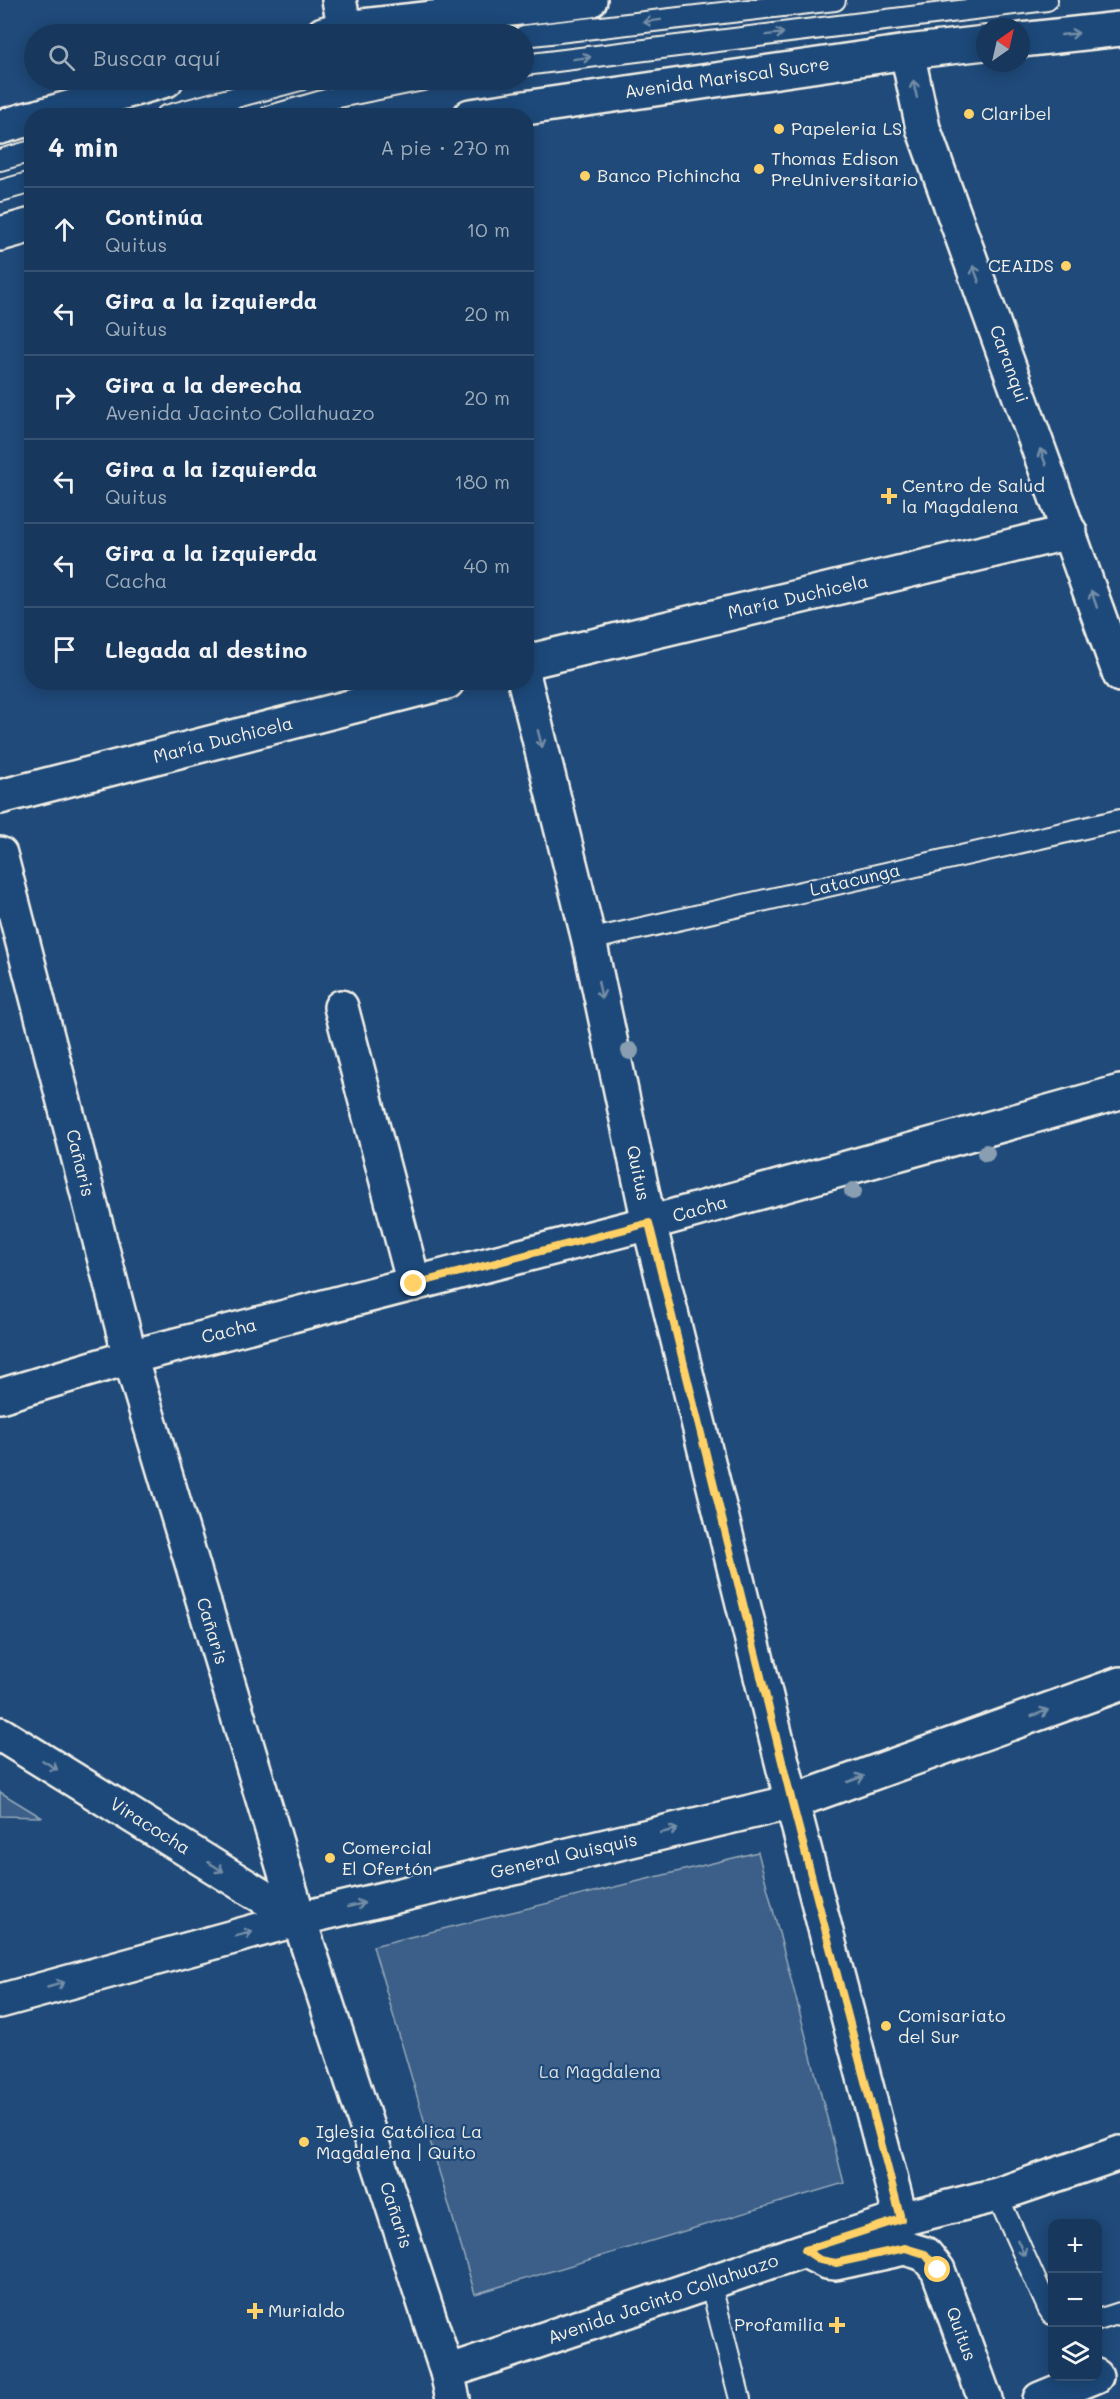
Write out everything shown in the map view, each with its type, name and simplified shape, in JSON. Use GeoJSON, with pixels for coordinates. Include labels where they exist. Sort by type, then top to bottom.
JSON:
{"type":"FeatureCollection","features":[{"type":"Feature","properties":{"kind":"street"},"geometry":{"type":"LineString","coordinates":[[336,21],[590,0]]}},
{"type":"Feature","properties":{"kind":"street"},"geometry":{"type":"LineString","coordinates":[[1030,39],[1120,29]]}},
{"type":"Feature","properties":{"kind":"street","name":"Avenida Mariscal Sucre"},"geometry":{"type":"LineString","coordinates":[[525,108],[907,52],[976,45]]}},
{"type":"Feature","properties":{"kind":"street","name":"Caranqui"},"geometry":{"type":"LineString","coordinates":[[907,52],[923,128],[1120,675]]}},
{"type":"Feature","properties":{"kind":"street"},"geometry":{"type":"LineString","coordinates":[[68,108],[131,90]]}},
{"type":"Feature","properties":{"kind":"street"},"geometry":{"type":"LineString","coordinates":[[0,127],[24,120]]}},
{"type":"Feature","properties":{"kind":"street"},"geometry":{"type":"LineString","coordinates":[[0,234],[24,227]]}},
{"type":"Feature","properties":{"kind":"street","name":"María Duchicela"},"geometry":{"type":"LineString","coordinates":[[534,660],[1070,532]]}},
{"type":"Feature","properties":{"kind":"street","name":"María Duchicela"},"geometry":{"type":"LineString","coordinates":[[0,797],[416,690]]}},
{"type":"Feature","properties":{"kind":"street","name":"Quitus"},"geometry":{"type":"LineString","coordinates":[[527,690],[589,939],[649,1223],[792,1802],[901,2219]]}},
{"type":"Feature","properties":{"kind":"street","name":"Cañaris"},"geometry":{"type":"LineString","coordinates":[[0,854],[130,1357],[299,1919],[450,2386]]}},
{"type":"Feature","properties":{"kind":"street"},"geometry":{"type":"LineString","coordinates":[[341,1007],[414,1284]]}},
{"type":"Feature","properties":{"kind":"street","name":"Cacha"},"geometry":{"type":"LineString","coordinates":[[0,1396],[130,1357],[649,1223],[1120,1092]]}},
{"type":"Feature","properties":{"kind":"street","name":"General Quisquis"},"geometry":{"type":"LineString","coordinates":[[0,2001],[299,1919],[792,1802],[1120,1684]]}},
{"type":"Feature","properties":{"kind":"street","name":"Viracocha"},"geometry":{"type":"LineString","coordinates":[[0,1734],[299,1919]]}},
{"type":"Feature","properties":{"kind":"street","name":"Avenida Jacinto Collahuazo"},"geometry":{"type":"LineString","coordinates":[[450,2386],[710,2283],[901,2219],[997,2195],[1120,2153]]}},
{"type":"Feature","properties":{"kind":"street","name":"Quitus"},"geometry":{"type":"LineString","coordinates":[[805,2250],[827,2262],[836,2263],[905,2248],[925,2254],[938,2270],[985,2399]]}},
{"type":"Feature","properties":{"kind":"street"},"geometry":{"type":"LineString","coordinates":[[1102,2374],[1120,2367]]}},
{"type":"Feature","properties":{"kind":"street"},"geometry":{"type":"LineString","coordinates":[[1040,2399],[1085,2381]]}},
{"type":"Feature","properties":{"kind":"lane"},"geometry":{"type":"LineString","coordinates":[[534,35],[835,0]]}},
{"type":"Feature","properties":{"kind":"lane"},"geometry":{"type":"LineString","coordinates":[[534,64],[1047,0]]}},
{"type":"Feature","properties":{"kind":"lane"},"geometry":{"type":"LineString","coordinates":[[196,108],[263,90]]}},
{"type":"Feature","properties":{"kind":"lane"},"geometry":{"type":"LineString","coordinates":[[298,108],[374,90]]}},
{"type":"Feature","properties":{"kind":"lane"},"geometry":{"type":"LineString","coordinates":[[0,160],[24,154]]}},
{"type":"Feature","properties":{"kind":"lane"},"geometry":{"type":"LineString","coordinates":[[0,191],[24,184]]}},
{"type":"Feature","properties":{"kind":"lane","name":"Latacunga"},"geometry":{"type":"LineString","coordinates":[[589,939],[1120,820]]}},
{"type":"Feature","properties":{"kind":"lane"},"geometry":{"type":"LineString","coordinates":[[997,2195],[1048,2309]]}},
{"type":"Feature","properties":{"kind":"lane"},"geometry":{"type":"LineString","coordinates":[[710,2283],[740,2399]]}},
{"type":"Feature","properties":{"kind":"lane"},"geometry":{"type":"LineString","coordinates":[[1102,2319],[1120,2313]]}},
{"type":"Feature","properties":{"kind":"green space"},"geometry":{"type":"Polygon","coordinates":[[[0,1792],[41,1817],[0,1816],[0,1792]]]}},
{"type":"Feature","properties":{"kind":"green space","name":"La Magdalena"},"geometry":{"type":"Polygon","coordinates":[[[758,1852],[844,2183],[475,2294],[373,1946],[758,1852]]]}},
{"type":"Feature","properties":{"kind":"place","name":"Claribel"},"geometry":{"type":"Point","coordinates":[969,114]}},
{"type":"Feature","properties":{"kind":"place","name":"Papeleria LS"},"geometry":{"type":"Point","coordinates":[779,129]}},
{"type":"Feature","properties":{"kind":"place","name":"Thomas Edison PreUniversitario"},"geometry":{"type":"Point","coordinates":[759,169]}},
{"type":"Feature","properties":{"kind":"place","name":"Banco Pichincha"},"geometry":{"type":"Point","coordinates":[585,176]}},
{"type":"Feature","properties":{"kind":"place","name":"CEAIDS"},"geometry":{"type":"Point","coordinates":[1066,266]}},
{"type":"Feature","properties":{"kind":"place","name":"Centro de Salud la Magdalena"},"geometry":{"type":"Point","coordinates":[889,496]}},
{"type":"Feature","properties":{"kind":"place","name":"Comercial El Ofertón"},"geometry":{"type":"Point","coordinates":[330,1858]}},
{"type":"Feature","properties":{"kind":"place","name":"Comisariato del Sur"},"geometry":{"type":"Point","coordinates":[886,2026]}},
{"type":"Feature","properties":{"kind":"place","name":"Iglesia Católica La Magdalena | Quito"},"geometry":{"type":"Point","coordinates":[304,2142]}},
{"type":"Feature","properties":{"kind":"place","name":"Murialdo"},"geometry":{"type":"Point","coordinates":[255,2311]}},
{"type":"Feature","properties":{"kind":"place","name":"Profamilia"},"geometry":{"type":"Point","coordinates":[837,2325]}},
{"type":"Feature","properties":{"kind":"route"},"geometry":{"type":"LineString","coordinates":[[414,1284],[649,1223],[792,1802],[901,2219],[805,2250],[820,2260],[836,2263],[905,2248],[925,2254],[938,2270]]}}]}
